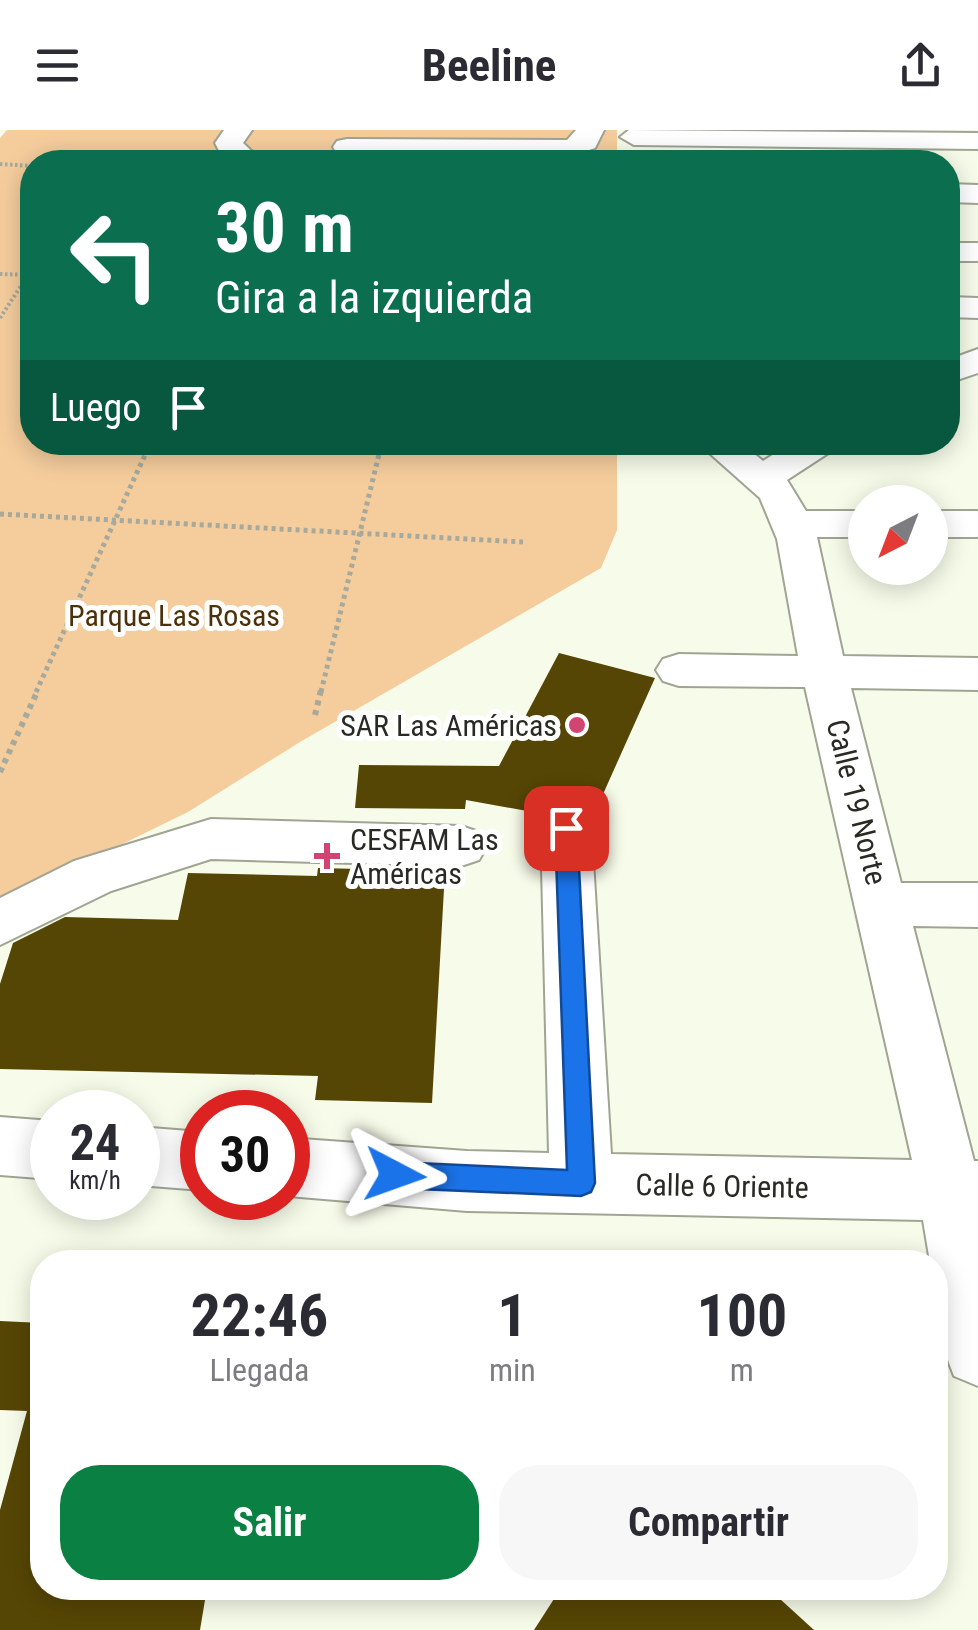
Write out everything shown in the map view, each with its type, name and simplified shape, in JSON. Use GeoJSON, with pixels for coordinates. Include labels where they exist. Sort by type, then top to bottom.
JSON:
{"type":"FeatureCollection","features":[{"type":"Feature","properties":{"kind":"street"},"geometry":{"type":"LineString","coordinates":[[342,143],[557,137],[571,130]]}},
{"type":"Feature","properties":{"kind":"street"},"geometry":{"type":"LineString","coordinates":[[451,137],[570,148],[585,142],[590,130]]}},
{"type":"Feature","properties":{"kind":"street"},"geometry":{"type":"LineString","coordinates":[[634,143],[978,142]]}},
{"type":"Feature","properties":{"kind":"street","name":"Calle 19 Norte"},"geometry":{"type":"LineString","coordinates":[[733,455],[764,478],[787,507],[794,524],[824,672],[882,904],[964,1191],[978,1352]]}},
{"type":"Feature","properties":{"kind":"street"},"geometry":{"type":"LineString","coordinates":[[764,478],[800,455]]}},
{"type":"Feature","properties":{"kind":"street"},"geometry":{"type":"LineString","coordinates":[[794,524],[848,524]]}},
{"type":"Feature","properties":{"kind":"street"},"geometry":{"type":"LineString","coordinates":[[948,524],[978,524]]}},
{"type":"Feature","properties":{"kind":"street"},"geometry":{"type":"LineString","coordinates":[[679,670],[978,674]]}},
{"type":"Feature","properties":{"kind":"street"},"geometry":{"type":"LineString","coordinates":[[566,828],[581,1183]]}},
{"type":"Feature","properties":{"kind":"street"},"geometry":{"type":"LineString","coordinates":[[0,923],[93,876],[211,839],[461,846]]}},
{"type":"Feature","properties":{"kind":"street"},"geometry":{"type":"LineString","coordinates":[[882,904],[978,905]]}},
{"type":"Feature","properties":{"kind":"street"},"geometry":{"type":"LineString","coordinates":[[0,1146],[30,1148]]}},
{"type":"Feature","properties":{"kind":"street","name":"Calle 6 Oriente"},"geometry":{"type":"LineString","coordinates":[[310,1169],[466,1180],[964,1191]]}},
{"type":"Feature","properties":{"kind":"path"},"geometry":{"type":"LineString","coordinates":[[0,318],[20,289]]}},
{"type":"Feature","properties":{"kind":"path"},"geometry":{"type":"LineString","coordinates":[[0,772],[145,455]]}},
{"type":"Feature","properties":{"kind":"path"},"geometry":{"type":"LineString","coordinates":[[314,715],[379,455]]}},
{"type":"Feature","properties":{"kind":"path"},"geometry":{"type":"LineString","coordinates":[[0,514],[523,542]]}},
{"type":"Feature","properties":{"kind":"green space","name":"Parque Las Rosas"},"geometry":{"type":"Polygon","coordinates":[[[7,130],[617,130],[617,150],[20,150],[20,455],[617,455],[617,530],[601,568],[300,742],[188,812],[0,904],[0,138],[7,130]]]}},
{"type":"Feature","properties":{"kind":"building","name":"SAR Las Américas"},"geometry":{"type":"Polygon","coordinates":[[[559,653],[655,678],[591,821],[585,810],[567,804],[544,814],[466,800],[465,809],[355,808],[359,765],[499,766],[559,653]]]}},
{"type":"Feature","properties":{"kind":"building"},"geometry":{"type":"Polygon","coordinates":[[[318,868],[445,871],[432,1103],[315,1100],[318,1076],[0,1069],[0,984],[13,943],[65,917],[178,920],[188,873],[317,876],[318,868]]]}},
{"type":"Feature","properties":{"kind":"building"},"geometry":{"type":"Polygon","coordinates":[[[0,1321],[30,1322],[30,1600],[205,1600],[200,1630],[0,1630],[0,1510],[27,1411],[0,1410],[0,1321]]]}},
{"type":"Feature","properties":{"kind":"building"},"geometry":{"type":"Polygon","coordinates":[[[553,1600],[781,1600],[814,1630],[534,1630],[553,1600]]]}},
{"type":"Feature","properties":{"kind":"place","name":"SAR Las Américas"},"geometry":{"type":"Point","coordinates":[577,725]}},
{"type":"Feature","properties":{"kind":"place","name":"CESFAM Las Américas"},"geometry":{"type":"Point","coordinates":[327,856]}},
{"type":"Feature","properties":{"kind":"route"},"geometry":{"type":"LineString","coordinates":[[395,1175],[581,1183],[566,828]]}}]}
